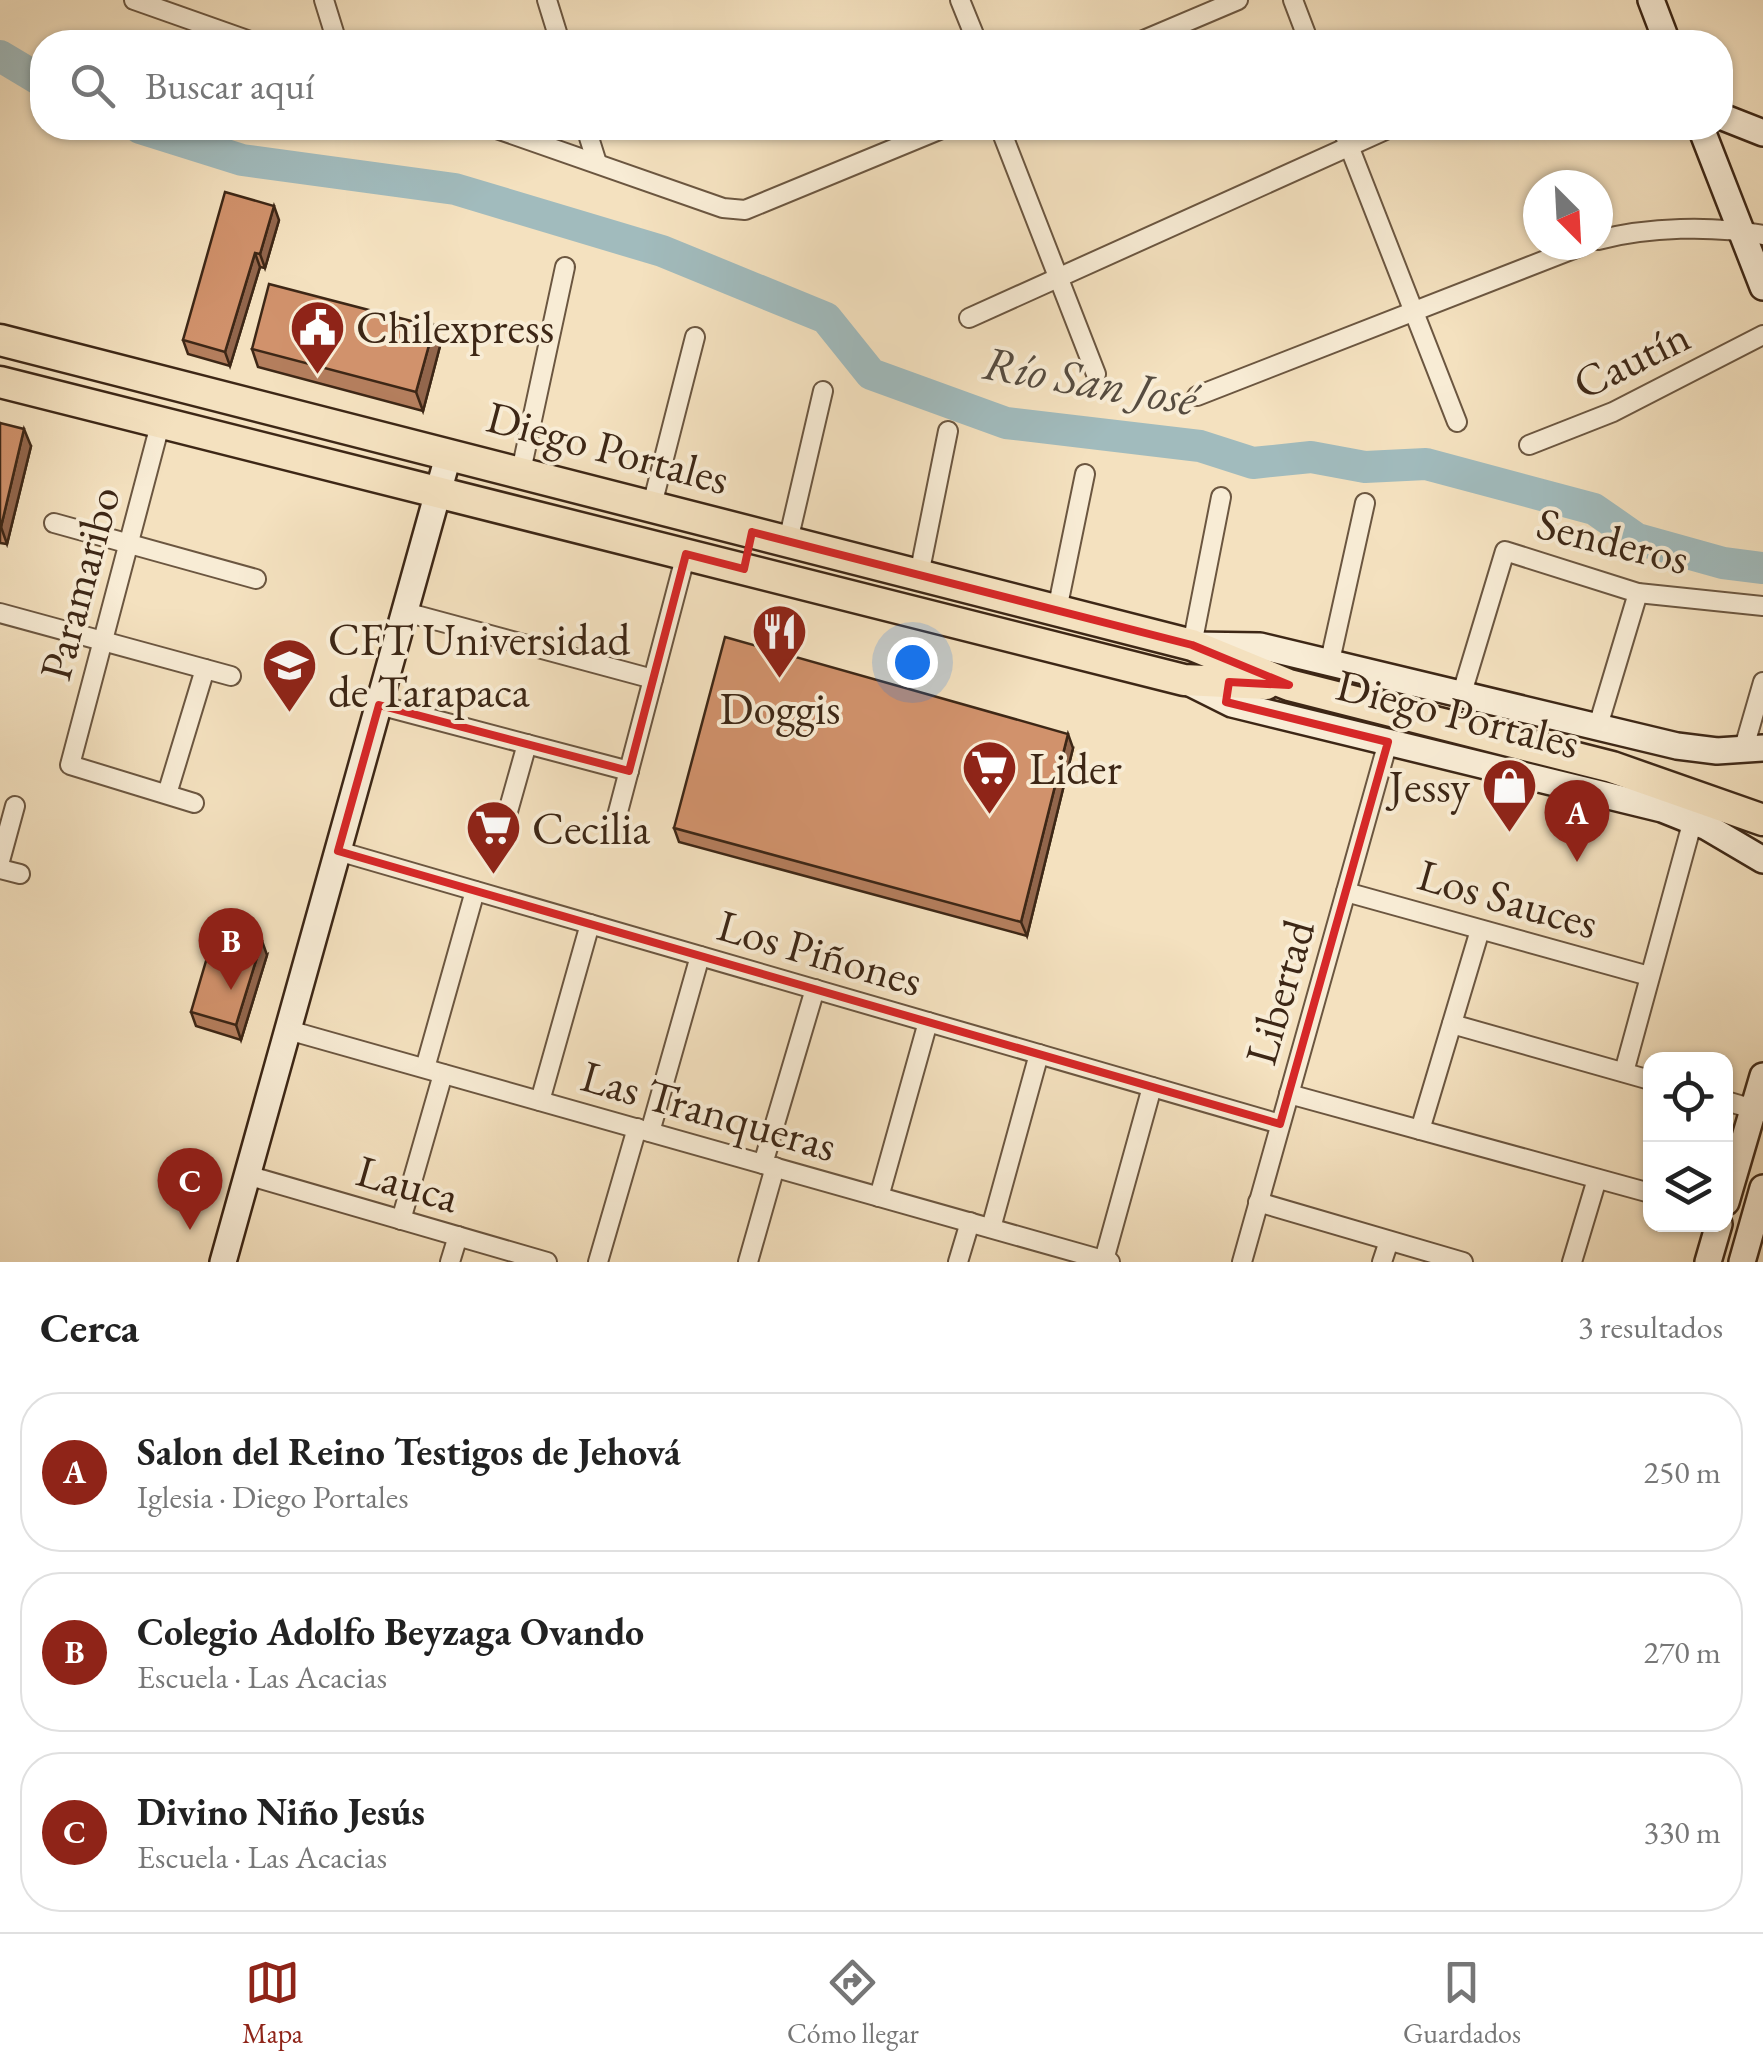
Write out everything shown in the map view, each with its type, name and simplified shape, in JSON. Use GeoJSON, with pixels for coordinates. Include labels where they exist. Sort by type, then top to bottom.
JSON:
{"type":"FeatureCollection","features":[{"type":"Feature","properties":{"kind":"main road","name":"Diego Portales"},"geometry":{"type":"LineString","coordinates":[[0,340],[1192,645],[1289,684],[1612,766],[1763,819]]}},
{"type":"Feature","properties":{"kind":"main road","name":"Diego Portales"},"geometry":{"type":"LineString","coordinates":[[0,382],[1184,680],[1289,684]]}},
{"type":"Feature","properties":{"kind":"main road"},"geometry":{"type":"LineString","coordinates":[[744,569],[752,532]]}},
{"type":"Feature","properties":{"kind":"street"},"geometry":{"type":"LineString","coordinates":[[134,0],[219,30]]}},
{"type":"Feature","properties":{"kind":"street"},"geometry":{"type":"LineString","coordinates":[[324,0],[333,30]]}},
{"type":"Feature","properties":{"kind":"street"},"geometry":{"type":"LineString","coordinates":[[546,0],[556,30]]}},
{"type":"Feature","properties":{"kind":"street"},"geometry":{"type":"LineString","coordinates":[[960,0],[972,30]]}},
{"type":"Feature","properties":{"kind":"street"},"geometry":{"type":"LineString","coordinates":[[1167,30],[1238,0]]}},
{"type":"Feature","properties":{"kind":"street"},"geometry":{"type":"LineString","coordinates":[[1293,0],[1304,30]]}},
{"type":"Feature","properties":{"kind":"street"},"geometry":{"type":"LineString","coordinates":[[1651,0],[1663,30]]}},
{"type":"Feature","properties":{"kind":"street"},"geometry":{"type":"LineString","coordinates":[[1733,121],[1763,133]]}},
{"type":"Feature","properties":{"kind":"street"},"geometry":{"type":"LineString","coordinates":[[529,140],[723,208],[745,210],[764,206],[916,140]]}},
{"type":"Feature","properties":{"kind":"street"},"geometry":{"type":"LineString","coordinates":[[590,140],[597,163]]}},
{"type":"Feature","properties":{"kind":"street"},"geometry":{"type":"LineString","coordinates":[[1005,140],[1096,374]]}},
{"type":"Feature","properties":{"kind":"street"},"geometry":{"type":"LineString","coordinates":[[1347,140],[1457,422]]}},
{"type":"Feature","properties":{"kind":"street"},"geometry":{"type":"LineString","coordinates":[[969,318],[1363,140]]}},
{"type":"Feature","properties":{"kind":"street"},"geometry":{"type":"LineString","coordinates":[[1706,140],[1752,233],[1763,287]]}},
{"type":"Feature","properties":{"kind":"street"},"geometry":{"type":"LineString","coordinates":[[1613,238],[1654,232],[1752,233]]}},
{"type":"Feature","properties":{"kind":"street"},"geometry":{"type":"LineString","coordinates":[[1197,396],[1545,260]]}},
{"type":"Feature","properties":{"kind":"street"},"geometry":{"type":"LineString","coordinates":[[521,471],[564,267]]}},
{"type":"Feature","properties":{"kind":"street","name":"Cautín"},"geometry":{"type":"LineString","coordinates":[[1529,445],[1613,412],[1763,334]]}},
{"type":"Feature","properties":{"kind":"street"},"geometry":{"type":"LineString","coordinates":[[652,505],[694,338]]}},
{"type":"Feature","properties":{"kind":"street"},"geometry":{"type":"LineString","coordinates":[[788,541],[823,391]]}},
{"type":"Feature","properties":{"kind":"street","name":"Paramaribo"},"geometry":{"type":"LineString","coordinates":[[161,421],[70,765],[167,794]]}},
{"type":"Feature","properties":{"kind":"street"},"geometry":{"type":"LineString","coordinates":[[919,575],[948,430]]}},
{"type":"Feature","properties":{"kind":"street"},"geometry":{"type":"LineString","coordinates":[[223,1262],[450,453]]}},
{"type":"Feature","properties":{"kind":"street"},"geometry":{"type":"LineString","coordinates":[[1057,610],[1085,474]]}},
{"type":"Feature","properties":{"kind":"street"},"geometry":{"type":"LineString","coordinates":[[1192,645],[1222,497]]}},
{"type":"Feature","properties":{"kind":"street"},"geometry":{"type":"LineString","coordinates":[[1330,661],[1365,503]]}},
{"type":"Feature","properties":{"kind":"street"},"geometry":{"type":"LineString","coordinates":[[54,524],[256,579]]}},
{"type":"Feature","properties":{"kind":"street","name":"Senderos"},"geometry":{"type":"LineString","coordinates":[[1462,692],[1505,550],[1638,593],[1763,606]]}},
{"type":"Feature","properties":{"kind":"street"},"geometry":{"type":"LineString","coordinates":[[613,831],[686,554]]}},
{"type":"Feature","properties":{"kind":"street"},"geometry":{"type":"LineString","coordinates":[[1598,726],[1638,593]]}},
{"type":"Feature","properties":{"kind":"street"},"geometry":{"type":"LineString","coordinates":[[405,612],[653,678]]}},
{"type":"Feature","properties":{"kind":"street"},"geometry":{"type":"LineString","coordinates":[[0,613],[231,676]]}},
{"type":"Feature","properties":{"kind":"street","name":"Diego Portales"},"geometry":{"type":"LineString","coordinates":[[1192,645],[1238,643],[1330,661],[1704,750],[1753,749]]}},
{"type":"Feature","properties":{"kind":"street"},"geometry":{"type":"LineString","coordinates":[[194,803],[167,794],[205,668]]}},
{"type":"Feature","properties":{"kind":"street","name":"Diego Portales"},"geometry":{"type":"LineString","coordinates":[[1184,680],[1232,704],[1693,820],[1763,860]]}},
{"type":"Feature","properties":{"kind":"street"},"geometry":{"type":"LineString","coordinates":[[1753,749],[1763,682]]}},
{"type":"Feature","properties":{"kind":"street"},"geometry":{"type":"LineString","coordinates":[[379,706],[629,771]]}},
{"type":"Feature","properties":{"kind":"street","name":"Libertad"},"geometry":{"type":"LineString","coordinates":[[1242,1262],[1388,742]]}},
{"type":"Feature","properties":{"kind":"street"},"geometry":{"type":"LineString","coordinates":[[506,822],[527,744]]}},
{"type":"Feature","properties":{"kind":"street"},"geometry":{"type":"LineString","coordinates":[[16,806],[0,865],[20,874]]}},
{"type":"Feature","properties":{"kind":"street"},"geometry":{"type":"LineString","coordinates":[[1624,1072],[1693,820]]}},
{"type":"Feature","properties":{"kind":"street","name":"Los Piñones"},"geometry":{"type":"LineString","coordinates":[[338,851],[1280,1124]]}},
{"type":"Feature","properties":{"kind":"street"},"geometry":{"type":"LineString","coordinates":[[402,1220],[475,891]]}},
{"type":"Feature","properties":{"kind":"street","name":"Los Sauces"},"geometry":{"type":"LineString","coordinates":[[1346,892],[1650,976]]}},
{"type":"Feature","properties":{"kind":"street"},"geometry":{"type":"LineString","coordinates":[[540,1101],[590,924]]}},
{"type":"Feature","properties":{"kind":"street"},"geometry":{"type":"LineString","coordinates":[[1420,1130],[1480,930]]}},
{"type":"Feature","properties":{"kind":"street"},"geometry":{"type":"LineString","coordinates":[[598,1262],[700,956]]}},
{"type":"Feature","properties":{"kind":"street"},"geometry":{"type":"LineString","coordinates":[[748,1262],[814,989]]}},
{"type":"Feature","properties":{"kind":"street"},"geometry":{"type":"LineString","coordinates":[[879,1197],[928,1022]]}},
{"type":"Feature","properties":{"kind":"street"},"geometry":{"type":"LineString","coordinates":[[1452,1024],[1643,1078]]}},
{"type":"Feature","properties":{"kind":"street","name":"Las Tranqueras"},"geometry":{"type":"LineString","coordinates":[[288,1030],[1107,1261]]}},
{"type":"Feature","properties":{"kind":"street"},"geometry":{"type":"LineString","coordinates":[[991,1228],[1039,1054]]}},
{"type":"Feature","properties":{"kind":"street"},"geometry":{"type":"LineString","coordinates":[[1733,1182],[1758,1110],[1763,1076]]}},
{"type":"Feature","properties":{"kind":"street"},"geometry":{"type":"LineString","coordinates":[[1107,1261],[1152,1087]]}},
{"type":"Feature","properties":{"kind":"street"},"geometry":{"type":"LineString","coordinates":[[1289,1094],[1643,1192]]}},
{"type":"Feature","properties":{"kind":"street"},"geometry":{"type":"LineString","coordinates":[[1733,1104],[1758,1110]]}},
{"type":"Feature","properties":{"kind":"street","name":"Lauca"},"geometry":{"type":"LineString","coordinates":[[248,1175],[547,1262]]}},
{"type":"Feature","properties":{"kind":"street"},"geometry":{"type":"LineString","coordinates":[[1572,1262],[1597,1178]]}},
{"type":"Feature","properties":{"kind":"street"},"geometry":{"type":"LineString","coordinates":[[1742,1262],[1763,1188]]}},
{"type":"Feature","properties":{"kind":"street"},"geometry":{"type":"LineString","coordinates":[[1258,1202],[1464,1262]]}},
{"type":"Feature","properties":{"kind":"street"},"geometry":{"type":"LineString","coordinates":[[958,1262],[970,1222]]}},
{"type":"Feature","properties":{"kind":"street"},"geometry":{"type":"LineString","coordinates":[[1708,1262],[1717,1232]]}},
{"type":"Feature","properties":{"kind":"street"},"geometry":{"type":"LineString","coordinates":[[450,1262],[458,1236]]}},
{"type":"Feature","properties":{"kind":"street"},"geometry":{"type":"LineString","coordinates":[[1382,1262],[1389,1241]]}},
{"type":"Feature","properties":{"kind":"highlighted area"},"geometry":{"type":"Polygon","coordinates":[[[752,532],[1192,645],[1289,685],[1229,682],[1226,702],[1388,742],[1280,1124],[338,851],[379,705],[629,771],[686,554],[744,569],[752,532]]]}},
{"type":"Feature","properties":{"kind":"building"},"geometry":{"type":"Polygon","coordinates":[[[225,192],[274,206],[260,254],[255,253],[225,352],[183,340],[225,192]]]}},
{"type":"Feature","properties":{"kind":"building"},"geometry":{"type":"Polygon","coordinates":[[[269,284],[434,327],[416,392],[252,349],[269,284]]]}},
{"type":"Feature","properties":{"kind":"building"},"geometry":{"type":"Polygon","coordinates":[[[0,423],[24,429],[1,527],[0,527],[0,423]]]}},
{"type":"Feature","properties":{"kind":"building"},"geometry":{"type":"Polygon","coordinates":[[[725,637],[1068,734],[1021,922],[674,828],[725,637]]]}},
{"type":"Feature","properties":{"kind":"building"},"geometry":{"type":"Polygon","coordinates":[[[216,927],[262,941],[236,1025],[191,1012],[216,927]]]}},
{"type":"Feature","properties":{"kind":"waterway","name":"Río San José"},"geometry":{"type":"LineString","coordinates":[[0,56],[30,74]]}},
{"type":"Feature","properties":{"kind":"waterway","name":"Río San José"},"geometry":{"type":"LineString","coordinates":[[178,140],[242,160],[455,189],[662,251],[826,318],[871,374],[1006,423],[1200,446],[1253,463],[1311,457],[1365,467],[1426,464],[1594,509],[1637,539],[1723,563],[1763,568]]}},
{"type":"Feature","properties":{"kind":"place","name":"Chilexpress"},"geometry":{"type":"Point","coordinates":[317,376]}},
{"type":"Feature","properties":{"kind":"place","name":"Doggis"},"geometry":{"type":"Point","coordinates":[780,680]}},
{"type":"Feature","properties":{"kind":"place","name":"CFT Universidad de Tarapaca"},"geometry":{"type":"Point","coordinates":[289,714]}},
{"type":"Feature","properties":{"kind":"place","name":"Lider"},"geometry":{"type":"Point","coordinates":[990,817]}},
{"type":"Feature","properties":{"kind":"place","name":"Jessy"},"geometry":{"type":"Point","coordinates":[1509,835]}},
{"type":"Feature","properties":{"kind":"place","name":"Salon del Reino Testigos de Jehová"},"geometry":{"type":"Point","coordinates":[1577,862]}},
{"type":"Feature","properties":{"kind":"place","name":"Cecilia"},"geometry":{"type":"Point","coordinates":[493,877]}},
{"type":"Feature","properties":{"kind":"place","name":"Colegio Adolfo Beyzaga Ovando"},"geometry":{"type":"Point","coordinates":[231,990]}},
{"type":"Feature","properties":{"kind":"place","name":"Divino Niño Jesús"},"geometry":{"type":"Point","coordinates":[190,1230]}}]}
